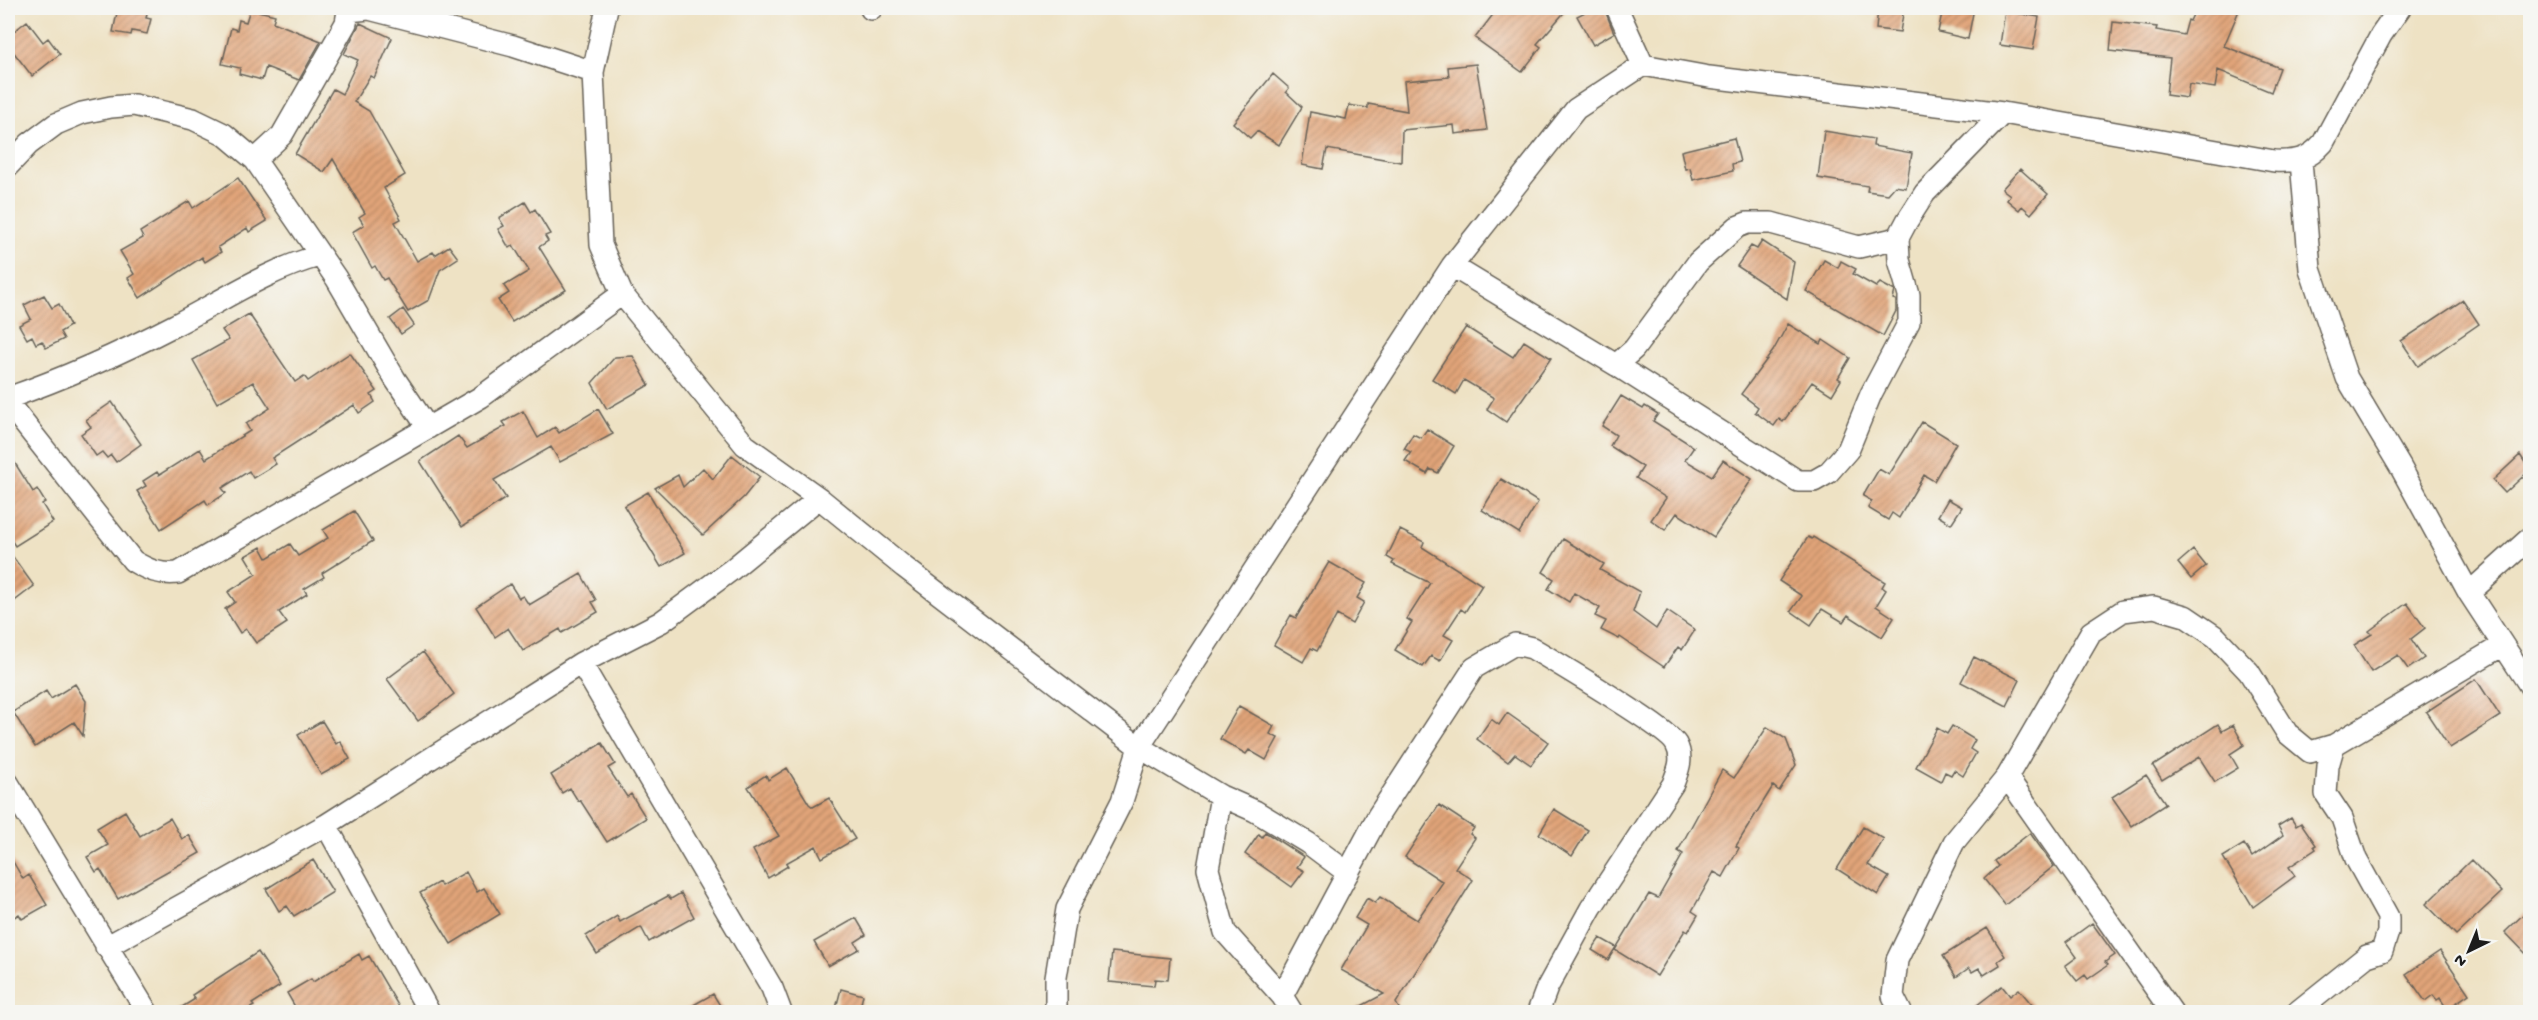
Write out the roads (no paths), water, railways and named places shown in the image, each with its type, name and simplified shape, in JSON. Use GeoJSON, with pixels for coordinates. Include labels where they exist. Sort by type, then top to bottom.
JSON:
{"type":"FeatureCollection","features":[{"type":"Feature","properties":{"kind":"street"},"geometry":{"type":"LineString","coordinates":[[1617,8],[1642,65]]}},
{"type":"Feature","properties":{"kind":"street"},"geometry":{"type":"LineString","coordinates":[[1056,1012],[1056,977],[1067,909],[1122,801],[1139,747],[1452,266],[1576,109],[1642,65],[1720,78],[2003,113],[2274,161],[2301,161],[2314,153],[2323,143],[2397,8]]}},
{"type":"Feature","properties":{"kind":"street"},"geometry":{"type":"LineString","coordinates":[[255,160],[282,135],[346,23],[348,11],[369,9],[513,46],[593,72]]}},
{"type":"Feature","properties":{"kind":"street"},"geometry":{"type":"LineString","coordinates":[[606,10],[593,72],[601,245],[622,294],[745,445],[819,498],[904,567],[1139,747],[1221,796],[1255,811],[1308,843],[1348,873]]}},
{"type":"Feature","properties":{"kind":"street"},"geometry":{"type":"LineString","coordinates":[[8,166],[29,144],[56,124],[82,112],[134,105],[194,119],[224,134],[255,160],[336,278],[395,379],[428,429]]}},
{"type":"Feature","properties":{"kind":"street"},"geometry":{"type":"LineString","coordinates":[[1452,266],[1616,365],[1798,481],[1814,481],[1828,473],[1848,450],[1871,394],[1909,322],[1909,295],[1899,260],[1898,238],[1925,193],[2003,113]]}},
{"type":"Feature","properties":{"kind":"street"},"geometry":{"type":"LineString","coordinates":[[2301,161],[2310,269],[2347,378],[2401,468],[2469,593],[2530,686]]}},
{"type":"Feature","properties":{"kind":"street"},"geometry":{"type":"LineString","coordinates":[[1616,365],[1634,349],[1698,262],[1737,227],[1747,224],[1771,223],[1859,247],[1898,238]]}},
{"type":"Feature","properties":{"kind":"street"},"geometry":{"type":"LineString","coordinates":[[8,398],[92,366],[282,268],[319,256]]}},
{"type":"Feature","properties":{"kind":"street"},"geometry":{"type":"LineString","coordinates":[[8,403],[133,561],[147,570],[164,574],[178,573],[192,567],[481,397],[622,294]]}},
{"type":"Feature","properties":{"kind":"street"},"geometry":{"type":"LineString","coordinates":[[106,947],[326,825],[581,663],[661,622],[730,571],[819,498]]}},
{"type":"Feature","properties":{"kind":"street"},"geometry":{"type":"LineString","coordinates":[[2469,593],[2530,538]]}},
{"type":"Feature","properties":{"kind":"street"},"geometry":{"type":"LineString","coordinates":[[1901,1012],[1893,996],[1897,960],[1954,842],[2007,777],[2091,632],[2123,611],[2154,607],[2185,616],[2216,637],[2249,672],[2287,734],[2310,752],[2334,745],[2503,645]]}},
{"type":"Feature","properties":{"kind":"street"},"geometry":{"type":"LineString","coordinates":[[1221,796],[1208,869],[1225,932],[1287,1004],[1322,917],[1378,816],[1474,668],[1515,644],[1532,648],[1649,724],[1675,743],[1681,763],[1673,784],[1591,908],[1547,988],[1538,1012]]}},
{"type":"Feature","properties":{"kind":"street"},"geometry":{"type":"LineString","coordinates":[[581,663],[772,988],[781,1012]]}},
{"type":"Feature","properties":{"kind":"street"},"geometry":{"type":"LineString","coordinates":[[2297,1012],[2367,956],[2382,951],[2388,932],[2388,917],[2382,901],[2356,859],[2342,818],[2326,794],[2328,765],[2334,745]]}},
{"type":"Feature","properties":{"kind":"street"},"geometry":{"type":"LineString","coordinates":[[2007,777],[2172,1012]]}},
{"type":"Feature","properties":{"kind":"street"},"geometry":{"type":"LineString","coordinates":[[8,783],[147,1012]]}},
{"type":"Feature","properties":{"kind":"street"},"geometry":{"type":"LineString","coordinates":[[326,825],[429,1012]]}}]}
